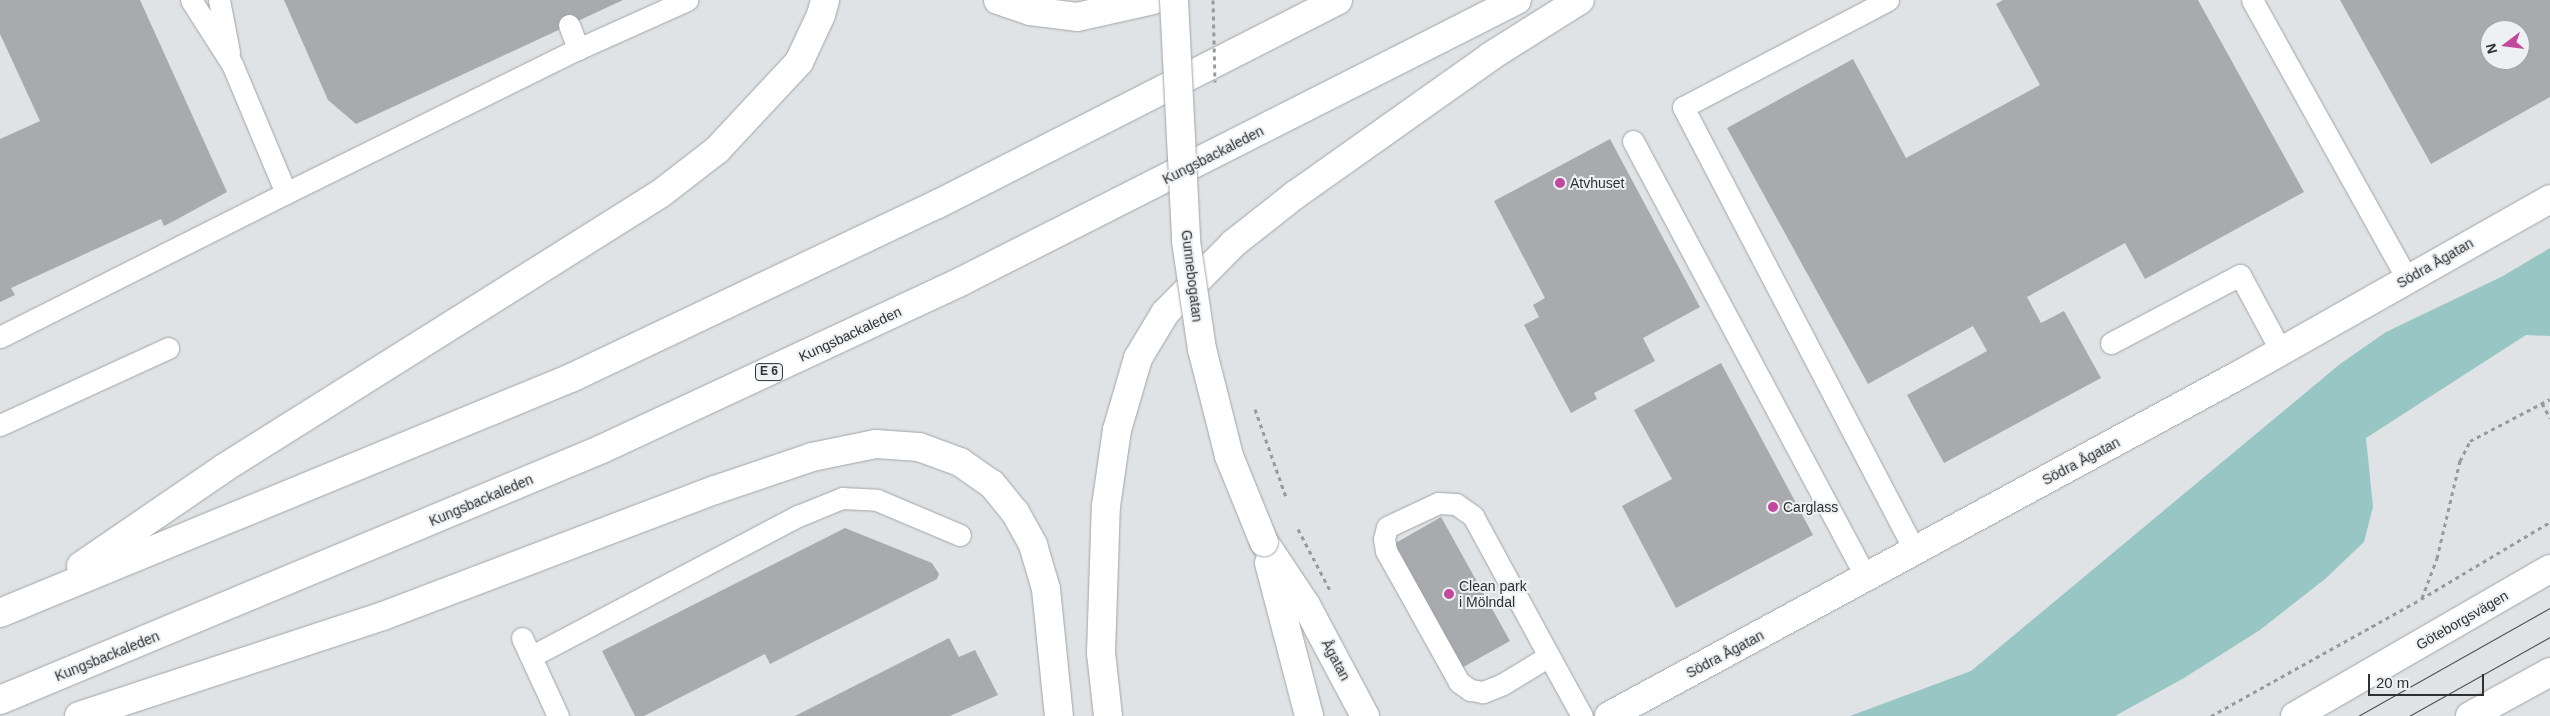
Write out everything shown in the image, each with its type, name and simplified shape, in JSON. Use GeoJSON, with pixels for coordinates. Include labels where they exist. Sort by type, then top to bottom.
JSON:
{"type":"FeatureCollection","features":[{"type":"Feature","properties":{"kind":"main road"},"geometry":{"type":"LineString","coordinates":[[33,599],[224,468],[660,194],[717,150],[799,62],[821,16],[824,0]]}},
{"type":"Feature","properties":{"kind":"main road"},"geometry":{"type":"LineString","coordinates":[[998,0],[1030,12],[1077,17],[1153,0]]}},
{"type":"Feature","properties":{"kind":"main road","name":"Gunnebogatan"},"geometry":{"type":"LineString","coordinates":[[1174,0],[1186,232],[1202,349],[1229,456],[1264,542],[1296,613],[1310,716]]}},
{"type":"Feature","properties":{"kind":"main road"},"geometry":{"type":"LineString","coordinates":[[0,613],[571,378],[938,204],[1338,0]]}},
{"type":"Feature","properties":{"kind":"main road","name":"Kungsbackaleden"},"geometry":{"type":"LineString","coordinates":[[0,700],[612,445],[962,281],[1517,0]]}},
{"type":"Feature","properties":{"kind":"main road"},"geometry":{"type":"LineString","coordinates":[[1108,716],[1101,653],[1109,487],[1117,430],[1138,358],[1165,313],[1234,243],[1295,194],[1491,56],[1580,0]]}},
{"type":"Feature","properties":{"kind":"main road","name":"Södra Ågatan"},"geometry":{"type":"LineString","coordinates":[[1609,716],[1866,578],[2280,351],[2550,199]]}},
{"type":"Feature","properties":{"kind":"main road"},"geometry":{"type":"LineString","coordinates":[[79,716],[383,616],[715,490],[812,457],[876,444],[919,447],[960,462],[992,484],[1015,512],[1034,545],[1046,589],[1059,716]]}},
{"type":"Feature","properties":{"kind":"main road","name":"Göteborgsvägen"},"geometry":{"type":"LineString","coordinates":[[2295,716],[2550,569]]}},
{"type":"Feature","properties":{"kind":"main road","name":"Ågatan"},"geometry":{"type":"LineString","coordinates":[[1296,613],[1365,716]]}},
{"type":"Feature","properties":{"kind":"main road"},"geometry":{"type":"LineString","coordinates":[[2470,716],[2550,672]]}},
{"type":"Feature","properties":{"kind":"lane"},"geometry":{"type":"LineString","coordinates":[[191,0],[232,64],[286,193]]}},
{"type":"Feature","properties":{"kind":"lane"},"geometry":{"type":"LineString","coordinates":[[219,0],[232,64]]}},
{"type":"Feature","properties":{"kind":"lane"},"geometry":{"type":"LineString","coordinates":[[0,337],[578,49],[687,0]]}},
{"type":"Feature","properties":{"kind":"lane"},"geometry":{"type":"LineString","coordinates":[[1888,0],[1684,107],[1915,551]]}},
{"type":"Feature","properties":{"kind":"lane"},"geometry":{"type":"LineString","coordinates":[[2252,0],[2407,278]]}},
{"type":"Feature","properties":{"kind":"lane"},"geometry":{"type":"LineString","coordinates":[[568,24],[578,49]]}},
{"type":"Feature","properties":{"kind":"lane"},"geometry":{"type":"LineString","coordinates":[[1634,141],[1866,578]]}},
{"type":"Feature","properties":{"kind":"lane"},"geometry":{"type":"LineString","coordinates":[[2111,343],[2240,275],[2280,351]]}},
{"type":"Feature","properties":{"kind":"lane"},"geometry":{"type":"LineString","coordinates":[[0,425],[168,348]]}},
{"type":"Feature","properties":{"kind":"lane"},"geometry":{"type":"LineString","coordinates":[[558,716],[527,647],[798,516],[842,498],[877,500],[960,535]]}},
{"type":"Feature","properties":{"kind":"lane"},"geometry":{"type":"LineString","coordinates":[[1549,656],[1503,684],[1483,692],[1470,690],[1459,682],[1386,551],[1384,539],[1387,527],[1438,503],[1456,504],[1473,516],[1582,716]]}},
{"type":"Feature","properties":{"kind":"path"},"geometry":{"type":"LineString","coordinates":[[1213,0],[1215,88]]}},
{"type":"Feature","properties":{"kind":"path"},"geometry":{"type":"LineString","coordinates":[[2421,599],[2437,558],[2460,461],[2470,441],[2550,398]]}},
{"type":"Feature","properties":{"kind":"path"},"geometry":{"type":"LineString","coordinates":[[2542,403],[2550,418]]}},
{"type":"Feature","properties":{"kind":"path"},"geometry":{"type":"LineString","coordinates":[[1254,406],[1288,504]]}},
{"type":"Feature","properties":{"kind":"path"},"geometry":{"type":"LineString","coordinates":[[1295,522],[1331,592]]}},
{"type":"Feature","properties":{"kind":"path"},"geometry":{"type":"LineString","coordinates":[[2211,716],[2421,599],[2550,522]]}},
{"type":"Feature","properties":{"kind":"water"},"geometry":{"type":"Polygon","coordinates":[[[2550,248],[2550,336],[2526,335],[2366,438],[2373,507],[2364,542],[2325,579],[2260,630],[2184,678],[2115,716],[1850,716],[1971,671],[2340,364],[2386,332],[2503,276],[2550,248]]]}},
{"type":"Feature","properties":{"kind":"building"},"geometry":{"type":"Polygon","coordinates":[[[0,0],[140,0],[227,192],[164,226],[161,219],[11,288],[15,295],[0,302],[0,139],[40,121],[0,34],[0,0]]]}},
{"type":"Feature","properties":{"kind":"building"},"geometry":{"type":"Polygon","coordinates":[[[284,0],[623,0],[356,124],[328,100],[284,0]]]}},
{"type":"Feature","properties":{"kind":"building"},"geometry":{"type":"Polygon","coordinates":[[[2003,0],[2198,0],[2304,192],[2145,279],[2125,243],[2027,297],[2041,323],[2064,311],[2101,378],[1944,463],[1907,395],[1987,351],[1973,326],[1868,384],[1727,128],[1853,59],[1906,158],[2040,85],[1996,4],[2003,0]]]}},
{"type":"Feature","properties":{"kind":"building"},"geometry":{"type":"Polygon","coordinates":[[[2340,0],[2550,0],[2550,97],[2431,164],[2340,0]]]}},
{"type":"Feature","properties":{"kind":"building"},"geometry":{"type":"Polygon","coordinates":[[[1610,139],[1700,307],[1643,338],[1655,361],[1594,393],[1597,399],[1571,413],[1524,325],[1539,317],[1533,305],[1545,298],[1494,201],[1610,139]]]}},
{"type":"Feature","properties":{"kind":"building"},"geometry":{"type":"Polygon","coordinates":[[[1721,363],[1813,535],[1676,608],[1622,506],[1672,479],[1634,410],[1721,363]]]}},
{"type":"Feature","properties":{"kind":"building","name":"Clean park i Mölndal"},"geometry":{"type":"Polygon","coordinates":[[[1441,517],[1510,641],[1456,671],[1387,548],[1441,517]]]}},
{"type":"Feature","properties":{"kind":"building"},"geometry":{"type":"Polygon","coordinates":[[[845,528],[932,563],[939,574],[937,579],[770,664],[765,654],[644,716],[635,716],[602,651],[845,528]]]}},
{"type":"Feature","properties":{"kind":"building"},"geometry":{"type":"Polygon","coordinates":[[[949,638],[959,657],[975,650],[998,695],[950,716],[795,716],[949,638]]]}},
{"type":"Feature","properties":{"kind":"tram line"},"geometry":{"type":"LineString","coordinates":[[2358,716],[2550,608]]}},
{"type":"Feature","properties":{"kind":"tram line"},"geometry":{"type":"LineString","coordinates":[[2409,716],[2550,637]]}},
{"type":"Feature","properties":{"kind":"place","name":"Atvhuset"},"geometry":{"type":"Point","coordinates":[1560,183]}},
{"type":"Feature","properties":{"kind":"place","name":"Carglass"},"geometry":{"type":"Point","coordinates":[1773,507]}},
{"type":"Feature","properties":{"kind":"place","name":"Clean park i Mölndal"},"geometry":{"type":"Point","coordinates":[1449,594]}}]}
